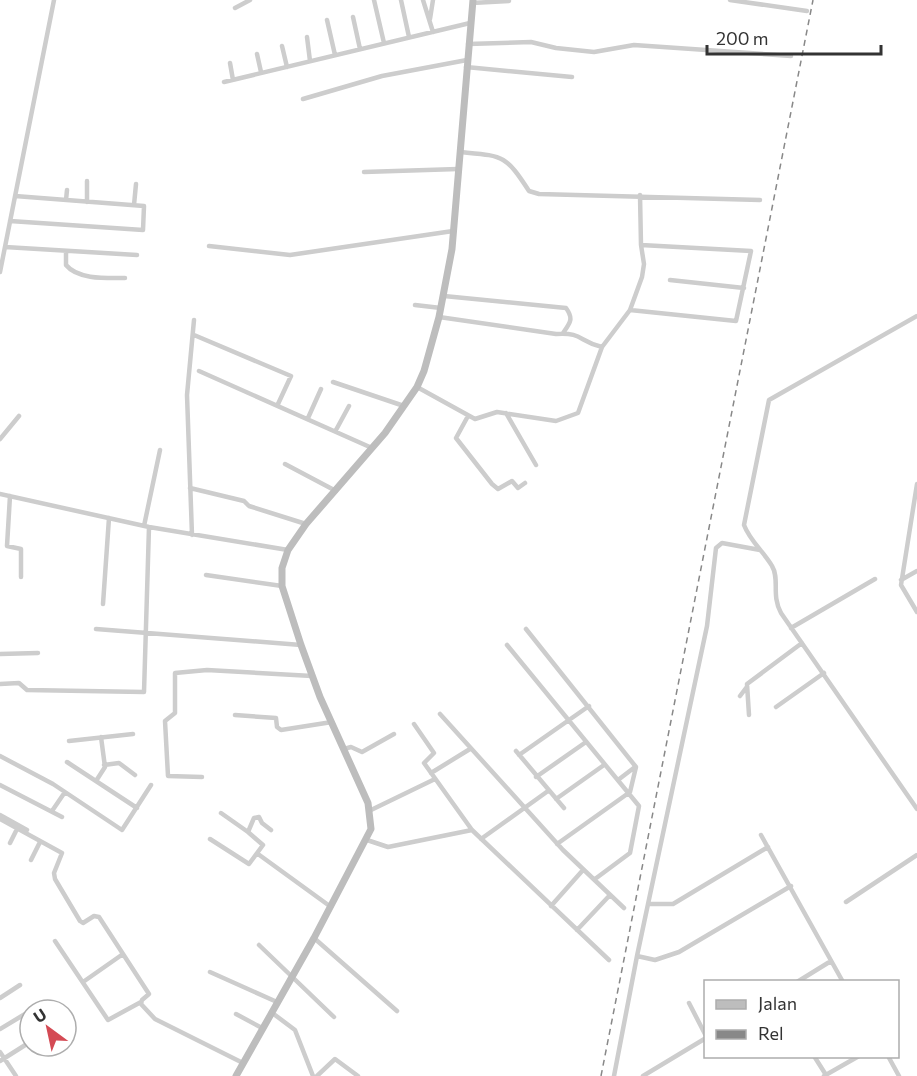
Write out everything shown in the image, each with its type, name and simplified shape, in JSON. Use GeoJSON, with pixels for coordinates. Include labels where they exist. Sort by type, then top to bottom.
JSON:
{"type":"FeatureCollection","features":[{"type":"Feature","properties":{"kind":"street"},"geometry":{"type":"LineString","coordinates":[[0,272],[54,0]]}},
{"type":"Feature","properties":{"kind":"street"},"geometry":{"type":"LineString","coordinates":[[235,8],[250,0]]}},
{"type":"Feature","properties":{"kind":"street"},"geometry":{"type":"LineString","coordinates":[[374,0],[384,43]]}},
{"type":"Feature","properties":{"kind":"street"},"geometry":{"type":"LineString","coordinates":[[401,0],[409,37]]}},
{"type":"Feature","properties":{"kind":"street"},"geometry":{"type":"LineString","coordinates":[[423,0],[433,32]]}},
{"type":"Feature","properties":{"kind":"street"},"geometry":{"type":"LineString","coordinates":[[430,19],[433,0]]}},
{"type":"Feature","properties":{"kind":"street"},"geometry":{"type":"LineString","coordinates":[[730,0],[767,2],[807,11]]}},
{"type":"Feature","properties":{"kind":"street"},"geometry":{"type":"LineString","coordinates":[[236,1076],[331,907],[367,840],[370,829],[371,810],[312,676],[282,586],[282,568],[288,550],[306,524],[372,448],[417,387],[444,296],[453,231],[472,2],[509,1]]}},
{"type":"Feature","properties":{"kind":"street"},"geometry":{"type":"LineString","coordinates":[[353,16],[360,49]]}},
{"type":"Feature","properties":{"kind":"street"},"geometry":{"type":"LineString","coordinates":[[327,20],[335,55]]}},
{"type":"Feature","properties":{"kind":"street"},"geometry":{"type":"LineString","coordinates":[[224,82],[470,23]]}},
{"type":"Feature","properties":{"kind":"street"},"geometry":{"type":"LineString","coordinates":[[307,37],[310,61]]}},
{"type":"Feature","properties":{"kind":"street"},"geometry":{"type":"LineString","coordinates":[[468,44],[531,42],[586,52],[634,45],[791,56]]}},
{"type":"Feature","properties":{"kind":"street"},"geometry":{"type":"LineString","coordinates":[[282,45],[287,67]]}},
{"type":"Feature","properties":{"kind":"street"},"geometry":{"type":"LineString","coordinates":[[257,54],[261,72]]}},
{"type":"Feature","properties":{"kind":"street"},"geometry":{"type":"LineString","coordinates":[[230,63],[233,80]]}},
{"type":"Feature","properties":{"kind":"street"},"geometry":{"type":"LineString","coordinates":[[303,99],[382,76],[466,64],[572,77]]}},
{"type":"Feature","properties":{"kind":"street"},"geometry":{"type":"LineString","coordinates":[[459,152],[490,155],[508,162],[517,170],[529,191],[534,193],[760,200]]}},
{"type":"Feature","properties":{"kind":"street"},"geometry":{"type":"LineString","coordinates":[[364,172],[458,169]]}},
{"type":"Feature","properties":{"kind":"street"},"geometry":{"type":"LineString","coordinates":[[87,181],[87,202]]}},
{"type":"Feature","properties":{"kind":"street"},"geometry":{"type":"LineString","coordinates":[[135,206],[136,184]]}},
{"type":"Feature","properties":{"kind":"street"},"geometry":{"type":"LineString","coordinates":[[66,200],[67,190]]}},
{"type":"Feature","properties":{"kind":"street"},"geometry":{"type":"LineString","coordinates":[[417,387],[477,419],[497,412],[556,422],[573,416],[583,404],[602,347],[630,310],[642,278],[644,264],[640,245],[640,195]]}},
{"type":"Feature","properties":{"kind":"street"},"geometry":{"type":"LineString","coordinates":[[10,221],[143,230],[144,206],[15,196]]}},
{"type":"Feature","properties":{"kind":"street"},"geometry":{"type":"LineString","coordinates":[[209,246],[290,255],[453,231]]}},
{"type":"Feature","properties":{"kind":"street"},"geometry":{"type":"LineString","coordinates":[[630,310],[733,322],[738,319],[752,254],[750,250],[640,245]]}},
{"type":"Feature","properties":{"kind":"street"},"geometry":{"type":"LineString","coordinates":[[5,247],[137,255]]}},
{"type":"Feature","properties":{"kind":"street"},"geometry":{"type":"LineString","coordinates":[[66,252],[66,265],[73,271],[97,277],[126,278]]}},
{"type":"Feature","properties":{"kind":"street"},"geometry":{"type":"LineString","coordinates":[[669,280],[744,288]]}},
{"type":"Feature","properties":{"kind":"street"},"geometry":{"type":"LineString","coordinates":[[444,296],[566,308],[571,321],[563,333]]}},
{"type":"Feature","properties":{"kind":"street"},"geometry":{"type":"LineString","coordinates":[[415,305],[441,308]]}},
{"type":"Feature","properties":{"kind":"street"},"geometry":{"type":"LineString","coordinates":[[917,316],[769,400],[745,522],[745,528],[772,566],[777,605],[917,808]]}},
{"type":"Feature","properties":{"kind":"street"},"geometry":{"type":"LineString","coordinates":[[439,317],[577,334],[589,343],[602,347]]}},
{"type":"Feature","properties":{"kind":"street"},"geometry":{"type":"LineString","coordinates":[[192,535],[187,394],[194,320]]}},
{"type":"Feature","properties":{"kind":"street"},"geometry":{"type":"LineString","coordinates":[[194,335],[291,376],[278,404]]}},
{"type":"Feature","properties":{"kind":"street"},"geometry":{"type":"LineString","coordinates":[[199,370],[372,448]]}},
{"type":"Feature","properties":{"kind":"street"},"geometry":{"type":"LineString","coordinates":[[333,382],[404,406]]}},
{"type":"Feature","properties":{"kind":"street"},"geometry":{"type":"LineString","coordinates":[[308,418],[321,390]]}},
{"type":"Feature","properties":{"kind":"street"},"geometry":{"type":"LineString","coordinates":[[336,430],[349,406]]}},
{"type":"Feature","properties":{"kind":"street"},"geometry":{"type":"LineString","coordinates":[[506,412],[536,465]]}},
{"type":"Feature","properties":{"kind":"street"},"geometry":{"type":"LineString","coordinates":[[0,439],[19,416]]}},
{"type":"Feature","properties":{"kind":"street"},"geometry":{"type":"LineString","coordinates":[[468,416],[456,438],[492,484],[498,489],[512,481],[518,488],[525,483]]}},
{"type":"Feature","properties":{"kind":"street"},"geometry":{"type":"LineString","coordinates":[[0,684],[19,682],[27,690],[144,692],[146,527],[160,450]]}},
{"type":"Feature","properties":{"kind":"street"},"geometry":{"type":"LineString","coordinates":[[285,464],[336,491]]}},
{"type":"Feature","properties":{"kind":"street"},"geometry":{"type":"LineString","coordinates":[[917,484],[901,580],[902,588],[917,612]]}},
{"type":"Feature","properties":{"kind":"street"},"geometry":{"type":"LineString","coordinates":[[190,488],[244,501],[249,506],[306,524]]}},
{"type":"Feature","properties":{"kind":"street"},"geometry":{"type":"LineString","coordinates":[[0,494],[146,527],[288,550]]}},
{"type":"Feature","properties":{"kind":"street"},"geometry":{"type":"LineString","coordinates":[[10,496],[7,546],[21,549],[21,577]]}},
{"type":"Feature","properties":{"kind":"street"},"geometry":{"type":"LineString","coordinates":[[103,604],[109,518]]}},
{"type":"Feature","properties":{"kind":"street"},"geometry":{"type":"LineString","coordinates":[[614,1076],[704,638],[716,548],[722,543],[760,550]]}},
{"type":"Feature","properties":{"kind":"street"},"geometry":{"type":"LineString","coordinates":[[901,580],[917,571]]}},
{"type":"Feature","properties":{"kind":"street"},"geometry":{"type":"LineString","coordinates":[[206,575],[282,586]]}},
{"type":"Feature","properties":{"kind":"street"},"geometry":{"type":"LineString","coordinates":[[791,628],[875,579]]}},
{"type":"Feature","properties":{"kind":"street"},"geometry":{"type":"LineString","coordinates":[[96,629],[301,645]]}},
{"type":"Feature","properties":{"kind":"street"},"geometry":{"type":"LineString","coordinates":[[526,629],[636,766]]}},
{"type":"Feature","properties":{"kind":"street"},"geometry":{"type":"LineString","coordinates":[[740,696],[760,673],[802,643]]}},
{"type":"Feature","properties":{"kind":"street"},"geometry":{"type":"LineString","coordinates":[[749,716],[747,684],[802,643]]}},
{"type":"Feature","properties":{"kind":"street"},"geometry":{"type":"LineString","coordinates":[[507,645],[604,765],[630,792],[640,810],[631,851],[595,879]]}},
{"type":"Feature","properties":{"kind":"street"},"geometry":{"type":"LineString","coordinates":[[0,654],[38,653]]}},
{"type":"Feature","properties":{"kind":"street"},"geometry":{"type":"LineString","coordinates":[[202,777],[168,776],[165,721],[175,713],[175,673],[207,670],[312,676]]}},
{"type":"Feature","properties":{"kind":"street"},"geometry":{"type":"LineString","coordinates":[[776,707],[824,673]]}},
{"type":"Feature","properties":{"kind":"street"},"geometry":{"type":"LineString","coordinates":[[564,808],[517,753],[589,706]]}},
{"type":"Feature","properties":{"kind":"street"},"geometry":{"type":"LineString","coordinates":[[440,714],[557,844],[624,908]]}},
{"type":"Feature","properties":{"kind":"street"},"geometry":{"type":"LineString","coordinates":[[235,715],[276,718],[277,727],[281,730],[332,722]]}},
{"type":"Feature","properties":{"kind":"street"},"geometry":{"type":"LineString","coordinates":[[414,723],[433,752],[423,762],[472,830],[609,960]]}},
{"type":"Feature","properties":{"kind":"street"},"geometry":{"type":"LineString","coordinates":[[69,741],[133,734]]}},
{"type":"Feature","properties":{"kind":"street"},"geometry":{"type":"LineString","coordinates":[[344,749],[351,747],[362,752],[394,734]]}},
{"type":"Feature","properties":{"kind":"street"},"geometry":{"type":"LineString","coordinates":[[96,781],[104,765],[101,737]]}},
{"type":"Feature","properties":{"kind":"street"},"geometry":{"type":"LineString","coordinates":[[536,777],[586,742]]}},
{"type":"Feature","properties":{"kind":"street"},"geometry":{"type":"LineString","coordinates":[[431,772],[470,749]]}},
{"type":"Feature","properties":{"kind":"street"},"geometry":{"type":"LineString","coordinates":[[0,756],[64,792],[122,830],[151,785]]}},
{"type":"Feature","properties":{"kind":"street"},"geometry":{"type":"LineString","coordinates":[[67,762],[137,808]]}},
{"type":"Feature","properties":{"kind":"street"},"geometry":{"type":"LineString","coordinates":[[104,765],[119,763],[135,775]]}},
{"type":"Feature","properties":{"kind":"street"},"geometry":{"type":"LineString","coordinates":[[556,799],[604,765]]}},
{"type":"Feature","properties":{"kind":"street"},"geometry":{"type":"LineString","coordinates":[[618,780],[636,766]]}},
{"type":"Feature","properties":{"kind":"street"},"geometry":{"type":"LineString","coordinates":[[557,844],[630,792],[636,766]]}},
{"type":"Feature","properties":{"kind":"street"},"geometry":{"type":"LineString","coordinates":[[371,810],[435,779]]}},
{"type":"Feature","properties":{"kind":"street"},"geometry":{"type":"LineString","coordinates":[[0,785],[36,806],[62,817]]}},
{"type":"Feature","properties":{"kind":"street"},"geometry":{"type":"LineString","coordinates":[[481,839],[548,791]]}},
{"type":"Feature","properties":{"kind":"street"},"geometry":{"type":"LineString","coordinates":[[52,811],[64,792]]}},
{"type":"Feature","properties":{"kind":"street"},"geometry":{"type":"LineString","coordinates":[[210,839],[249,864],[263,844],[221,813]]}},
{"type":"Feature","properties":{"kind":"street"},"geometry":{"type":"LineString","coordinates":[[0,817],[62,854],[54,876],[78,919],[83,922],[94,916],[99,917],[148,994],[141,1002],[108,1020],[55,941]]}},
{"type":"Feature","properties":{"kind":"street"},"geometry":{"type":"LineString","coordinates":[[0,817],[27,830]]}},
{"type":"Feature","properties":{"kind":"street"},"geometry":{"type":"LineString","coordinates":[[248,832],[257,817],[271,830]]}},
{"type":"Feature","properties":{"kind":"street"},"geometry":{"type":"LineString","coordinates":[[10,843],[17,829]]}},
{"type":"Feature","properties":{"kind":"street"},"geometry":{"type":"LineString","coordinates":[[367,840],[388,847],[472,830]]}},
{"type":"Feature","properties":{"kind":"street"},"geometry":{"type":"LineString","coordinates":[[761,835],[842,980]]}},
{"type":"Feature","properties":{"kind":"street"},"geometry":{"type":"LineString","coordinates":[[31,860],[40,842]]}},
{"type":"Feature","properties":{"kind":"street"},"geometry":{"type":"LineString","coordinates":[[648,904],[673,904],[768,847]]}},
{"type":"Feature","properties":{"kind":"street"},"geometry":{"type":"LineString","coordinates":[[258,854],[331,907]]}},
{"type":"Feature","properties":{"kind":"street"},"geometry":{"type":"LineString","coordinates":[[846,902],[917,855]]}},
{"type":"Feature","properties":{"kind":"street"},"geometry":{"type":"LineString","coordinates":[[551,906],[583,870]]}},
{"type":"Feature","properties":{"kind":"street"},"geometry":{"type":"LineString","coordinates":[[637,956],[655,960],[679,952],[791,886]]}},
{"type":"Feature","properties":{"kind":"street"},"geometry":{"type":"LineString","coordinates":[[577,930],[610,895]]}},
{"type":"Feature","properties":{"kind":"street"},"geometry":{"type":"LineString","coordinates":[[314,938],[397,1011]]}},
{"type":"Feature","properties":{"kind":"street"},"geometry":{"type":"LineString","coordinates":[[259,945],[334,1017]]}},
{"type":"Feature","properties":{"kind":"street"},"geometry":{"type":"LineString","coordinates":[[83,982],[123,954]]}},
{"type":"Feature","properties":{"kind":"street"},"geometry":{"type":"LineString","coordinates":[[799,980],[831,961]]}},
{"type":"Feature","properties":{"kind":"street"},"geometry":{"type":"LineString","coordinates":[[210,972],[277,1002]]}},
{"type":"Feature","properties":{"kind":"street"},"geometry":{"type":"LineString","coordinates":[[0,998],[20,985]]}},
{"type":"Feature","properties":{"kind":"street"},"geometry":{"type":"LineString","coordinates":[[141,1002],[155,1019],[243,1063]]}},
{"type":"Feature","properties":{"kind":"street"},"geometry":{"type":"LineString","coordinates":[[689,1004],[704,1035]]}},
{"type":"Feature","properties":{"kind":"street"},"geometry":{"type":"LineString","coordinates":[[271,1012],[295,1030],[315,1076],[328,1062],[335,1059],[358,1076]]}},
{"type":"Feature","properties":{"kind":"street"},"geometry":{"type":"LineString","coordinates":[[236,1014],[262,1028]]}},
{"type":"Feature","properties":{"kind":"street"},"geometry":{"type":"LineString","coordinates":[[0,1029],[18,1018]]}},
{"type":"Feature","properties":{"kind":"street"},"geometry":{"type":"LineString","coordinates":[[643,1076],[704,1038]]}},
{"type":"Feature","properties":{"kind":"street"},"geometry":{"type":"LineString","coordinates":[[2,1060],[18,1050]]}},
{"type":"Feature","properties":{"kind":"street"},"geometry":{"type":"LineString","coordinates":[[0,1052],[2,1060],[16,1076]]}},
{"type":"Feature","properties":{"kind":"street"},"geometry":{"type":"LineString","coordinates":[[815,1058],[825,1075],[855,1058]]}},
{"type":"Feature","properties":{"kind":"street"},"geometry":{"type":"LineString","coordinates":[[889,1058],[899,1076]]}},
{"type":"Feature","properties":{"kind":"railway"},"geometry":{"type":"LineString","coordinates":[[601,1076],[813,0]]}}]}
